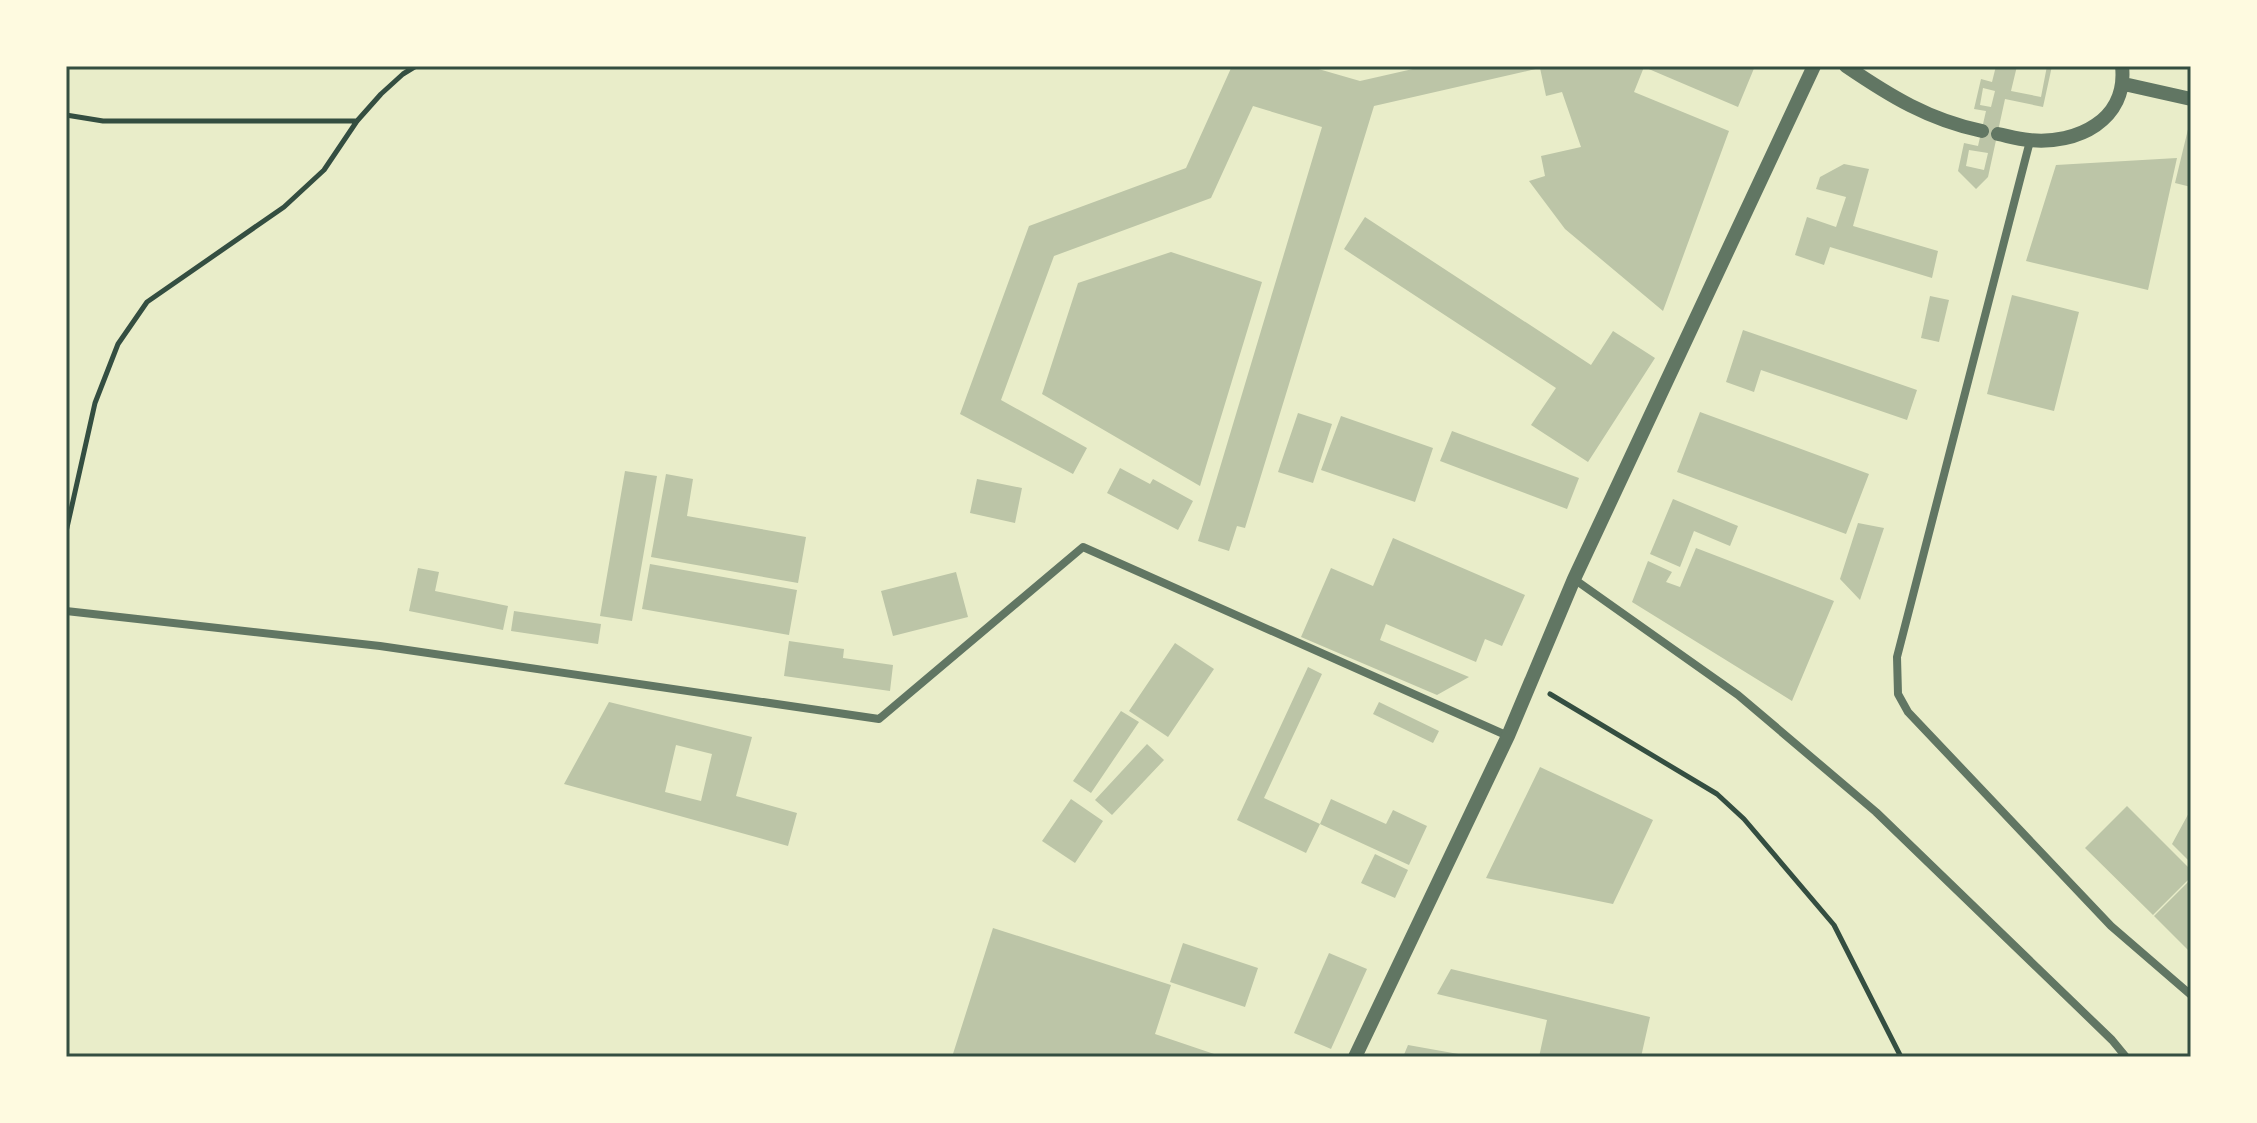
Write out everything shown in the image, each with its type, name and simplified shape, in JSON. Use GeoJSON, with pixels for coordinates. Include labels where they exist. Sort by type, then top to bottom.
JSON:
{"type":"FeatureCollection","features":[{"type":"Feature","properties":{"kind":"street"},"geometry":{"type":"LineString","coordinates":[[1355,1057],[1508,736],[1574,579],[1814,66]]}},
{"type":"Feature","properties":{"kind":"street"},"geometry":{"type":"LineString","coordinates":[[1846,66],[1921,113],[1955,126],[1982,131]]}},
{"type":"Feature","properties":{"kind":"street"},"geometry":{"type":"LineString","coordinates":[[1998,134],[2030,141],[2071,137],[2101,124],[2116,106],[2124,84],[2122,66]]}},
{"type":"Feature","properties":{"kind":"street"},"geometry":{"type":"LineString","coordinates":[[2124,84],[2191,99]]}},
{"type":"Feature","properties":{"kind":"street"},"geometry":{"type":"LineString","coordinates":[[2030,141],[1897,657],[1898,694],[1908,712],[1939,747],[2111,926],[2191,995]]}},
{"type":"Feature","properties":{"kind":"street"},"geometry":{"type":"LineString","coordinates":[[66,611],[380,646],[879,719],[1083,547],[1508,736]]}},
{"type":"Feature","properties":{"kind":"street"},"geometry":{"type":"LineString","coordinates":[[1574,579],[1738,695],[1876,812],[2126,1057]]}},
{"type":"Feature","properties":{"kind":"path"},"geometry":{"type":"LineString","coordinates":[[66,532],[95,403],[118,344],[147,302],[284,207],[324,170],[357,121],[381,94],[416,66]]}},
{"type":"Feature","properties":{"kind":"path"},"geometry":{"type":"LineString","coordinates":[[66,115],[103,121],[357,121]]}},
{"type":"Feature","properties":{"kind":"path"},"geometry":{"type":"LineString","coordinates":[[66,495],[75,485]]}},
{"type":"Feature","properties":{"kind":"path"},"geometry":{"type":"LineString","coordinates":[[1529,682],[1717,794],[1744,819],[1834,925],[1901,1057]]}},
{"type":"Feature","properties":{"kind":"building"},"geometry":{"type":"Polygon","coordinates":[[[1232,66],[1249,69],[1250,66],[1308,66],[1360,81],[1426,66],[1755,66],[1738,107],[1644,67],[1634,92],[1729,131],[1663,311],[1565,229],[1529,181],[1545,176],[1541,156],[1581,147],[1562,92],[1546,96],[1540,68],[1374,106],[1245,528],[1237,526],[1229,551],[1198,541],[1322,127],[1253,106],[1211,198],[1054,256],[1001,400],[1087,448],[1073,474],[960,414],[1029,226],[1186,168],[1232,66]]]}},
{"type":"Feature","properties":{"kind":"building"},"geometry":{"type":"Polygon","coordinates":[[[1996,66],[2017,66],[2011,91],[2041,97],[2047,66],[2052,66],[2043,107],[2005,99],[1988,177],[1976,189],[1958,171],[1964,143],[1978,146],[1986,111],[1974,109],[1981,79],[1992,82],[1996,66]],[[1983,88],[1980,105],[1991,107],[1995,91],[1983,88]],[[1969,150],[1966,166],[1984,170],[1988,153],[1969,150]]]}},
{"type":"Feature","properties":{"kind":"building"},"geometry":{"type":"Polygon","coordinates":[[[2191,122],[2191,187],[2175,183],[2191,122]]]}},
{"type":"Feature","properties":{"kind":"building"},"geometry":{"type":"Polygon","coordinates":[[[2177,158],[2148,290],[2026,261],[2056,165],[2177,158]]]}},
{"type":"Feature","properties":{"kind":"building"},"geometry":{"type":"Polygon","coordinates":[[[1844,164],[1869,169],[1853,226],[1938,251],[1932,278],[1830,247],[1824,265],[1795,255],[1807,217],[1836,227],[1846,197],[1816,189],[1820,177],[1844,164]]]}},
{"type":"Feature","properties":{"kind":"building"},"geometry":{"type":"Polygon","coordinates":[[[1365,217],[1591,365],[1613,331],[1655,358],[1588,462],[1531,425],[1556,388],[1344,249],[1365,217]]]}},
{"type":"Feature","properties":{"kind":"building"},"geometry":{"type":"Polygon","coordinates":[[[1171,252],[1262,282],[1200,486],[1042,394],[1078,283],[1171,252]]]}},
{"type":"Feature","properties":{"kind":"building"},"geometry":{"type":"Polygon","coordinates":[[[2012,295],[2079,312],[2054,411],[1987,394],[2012,295]]]}},
{"type":"Feature","properties":{"kind":"building"},"geometry":{"type":"Polygon","coordinates":[[[1930,296],[1949,300],[1939,342],[1921,338],[1930,296]]]}},
{"type":"Feature","properties":{"kind":"building"},"geometry":{"type":"Polygon","coordinates":[[[1743,330],[1917,390],[1907,420],[1761,370],[1754,392],[1726,382],[1743,330]]]}},
{"type":"Feature","properties":{"kind":"building"},"geometry":{"type":"Polygon","coordinates":[[[1700,412],[1869,474],[1846,534],[1677,472],[1700,412]]]}},
{"type":"Feature","properties":{"kind":"building"},"geometry":{"type":"Polygon","coordinates":[[[1298,413],[1332,424],[1313,483],[1278,472],[1298,413]]]}},
{"type":"Feature","properties":{"kind":"building"},"geometry":{"type":"Polygon","coordinates":[[[1341,416],[1433,448],[1415,502],[1321,470],[1341,416]]]}},
{"type":"Feature","properties":{"kind":"building"},"geometry":{"type":"Polygon","coordinates":[[[1452,431],[1579,478],[1567,509],[1440,461],[1452,431]]]}},
{"type":"Feature","properties":{"kind":"building"},"geometry":{"type":"Polygon","coordinates":[[[1120,468],[1150,484],[1153,479],[1193,501],[1178,530],[1107,493],[1120,468]]]}},
{"type":"Feature","properties":{"kind":"building"},"geometry":{"type":"Polygon","coordinates":[[[625,471],[657,476],[632,621],[600,616],[625,471]]]}},
{"type":"Feature","properties":{"kind":"building"},"geometry":{"type":"Polygon","coordinates":[[[666,474],[693,479],[687,516],[806,537],[798,583],[651,557],[666,474]]]}},
{"type":"Feature","properties":{"kind":"building"},"geometry":{"type":"Polygon","coordinates":[[[977,479],[1022,488],[1015,523],[970,513],[977,479]]]}},
{"type":"Feature","properties":{"kind":"building"},"geometry":{"type":"Polygon","coordinates":[[[1673,499],[1738,526],[1730,546],[1694,531],[1680,567],[1650,554],[1673,499]]]}},
{"type":"Feature","properties":{"kind":"building"},"geometry":{"type":"Polygon","coordinates":[[[1858,523],[1884,528],[1860,600],[1840,579],[1858,523]]]}},
{"type":"Feature","properties":{"kind":"building"},"geometry":{"type":"Polygon","coordinates":[[[1393,538],[1525,595],[1502,646],[1485,639],[1476,662],[1386,624],[1380,640],[1469,677],[1437,695],[1301,637],[1331,568],[1373,586],[1393,538]]]}},
{"type":"Feature","properties":{"kind":"building"},"geometry":{"type":"Polygon","coordinates":[[[1696,548],[1834,601],[1792,701],[1632,602],[1648,561],[1672,572],[1666,582],[1680,587],[1696,548]]]}},
{"type":"Feature","properties":{"kind":"building"},"geometry":{"type":"Polygon","coordinates":[[[650,564],[797,590],[789,635],[642,609],[650,564]]]}},
{"type":"Feature","properties":{"kind":"building"},"geometry":{"type":"Polygon","coordinates":[[[418,568],[439,572],[435,591],[508,606],[503,630],[409,611],[418,568]]]}},
{"type":"Feature","properties":{"kind":"building"},"geometry":{"type":"Polygon","coordinates":[[[956,572],[968,617],[893,636],[881,591],[956,572]]]}},
{"type":"Feature","properties":{"kind":"building"},"geometry":{"type":"Polygon","coordinates":[[[514,611],[601,624],[598,644],[511,631],[514,611]]]}},
{"type":"Feature","properties":{"kind":"building"},"geometry":{"type":"Polygon","coordinates":[[[789,641],[844,649],[843,658],[893,665],[890,691],[784,676],[789,641]]]}},
{"type":"Feature","properties":{"kind":"building"},"geometry":{"type":"Polygon","coordinates":[[[1175,643],[1214,669],[1168,737],[1129,711],[1175,643]]]}},
{"type":"Feature","properties":{"kind":"building"},"geometry":{"type":"Polygon","coordinates":[[[1308,667],[1322,674],[1264,798],[1320,824],[1306,853],[1237,820],[1308,667]]]}},
{"type":"Feature","properties":{"kind":"building"},"geometry":{"type":"Polygon","coordinates":[[[609,702],[752,737],[736,796],[797,813],[788,846],[564,784],[609,702]],[[676,745],[665,792],[701,801],[712,754],[676,745]]]}},
{"type":"Feature","properties":{"kind":"building"},"geometry":{"type":"Polygon","coordinates":[[[1379,702],[1439,731],[1433,743],[1373,714],[1379,702]]]}},
{"type":"Feature","properties":{"kind":"building"},"geometry":{"type":"Polygon","coordinates":[[[1121,711],[1139,722],[1091,793],[1073,781],[1121,711]]]}},
{"type":"Feature","properties":{"kind":"building"},"geometry":{"type":"Polygon","coordinates":[[[1147,744],[1164,760],[1112,815],[1095,800],[1147,744]]]}},
{"type":"Feature","properties":{"kind":"building"},"geometry":{"type":"Polygon","coordinates":[[[1540,767],[1653,820],[1613,904],[1486,878],[1540,767]]]}},
{"type":"Feature","properties":{"kind":"building"},"geometry":{"type":"Polygon","coordinates":[[[1071,799],[1103,821],[1075,863],[1042,841],[1071,799]]]}},
{"type":"Feature","properties":{"kind":"building"},"geometry":{"type":"Polygon","coordinates":[[[1331,799],[1386,824],[1393,810],[1427,826],[1409,865],[1320,824],[1331,799]]]}},
{"type":"Feature","properties":{"kind":"building"},"geometry":{"type":"Polygon","coordinates":[[[2127,806],[2191,870],[2191,877],[2153,915],[2085,848],[2127,806]]]}},
{"type":"Feature","properties":{"kind":"building"},"geometry":{"type":"Polygon","coordinates":[[[2191,809],[2191,863],[2172,844],[2191,809]]]}},
{"type":"Feature","properties":{"kind":"building"},"geometry":{"type":"Polygon","coordinates":[[[1375,854],[1408,870],[1395,898],[1361,883],[1375,854]]]}},
{"type":"Feature","properties":{"kind":"building"},"geometry":{"type":"Polygon","coordinates":[[[2191,879],[2191,953],[2154,916],[2191,879]]]}},
{"type":"Feature","properties":{"kind":"building"},"geometry":{"type":"Polygon","coordinates":[[[993,928],[1171,985],[1155,1034],[1223,1057],[952,1057],[993,928]]]}},
{"type":"Feature","properties":{"kind":"building"},"geometry":{"type":"Polygon","coordinates":[[[1183,943],[1258,968],[1245,1007],[1170,982],[1183,943]]]}},
{"type":"Feature","properties":{"kind":"building"},"geometry":{"type":"Polygon","coordinates":[[[1329,953],[1367,969],[1331,1049],[1294,1033],[1329,953]]]}},
{"type":"Feature","properties":{"kind":"building"},"geometry":{"type":"Polygon","coordinates":[[[1451,969],[1650,1017],[1641,1057],[1539,1057],[1547,1020],[1437,994],[1451,969]]]}},
{"type":"Feature","properties":{"kind":"building"},"geometry":{"type":"Polygon","coordinates":[[[1408,1045],[1464,1055],[1464,1057],[1403,1057],[1408,1045]]]}}]}
